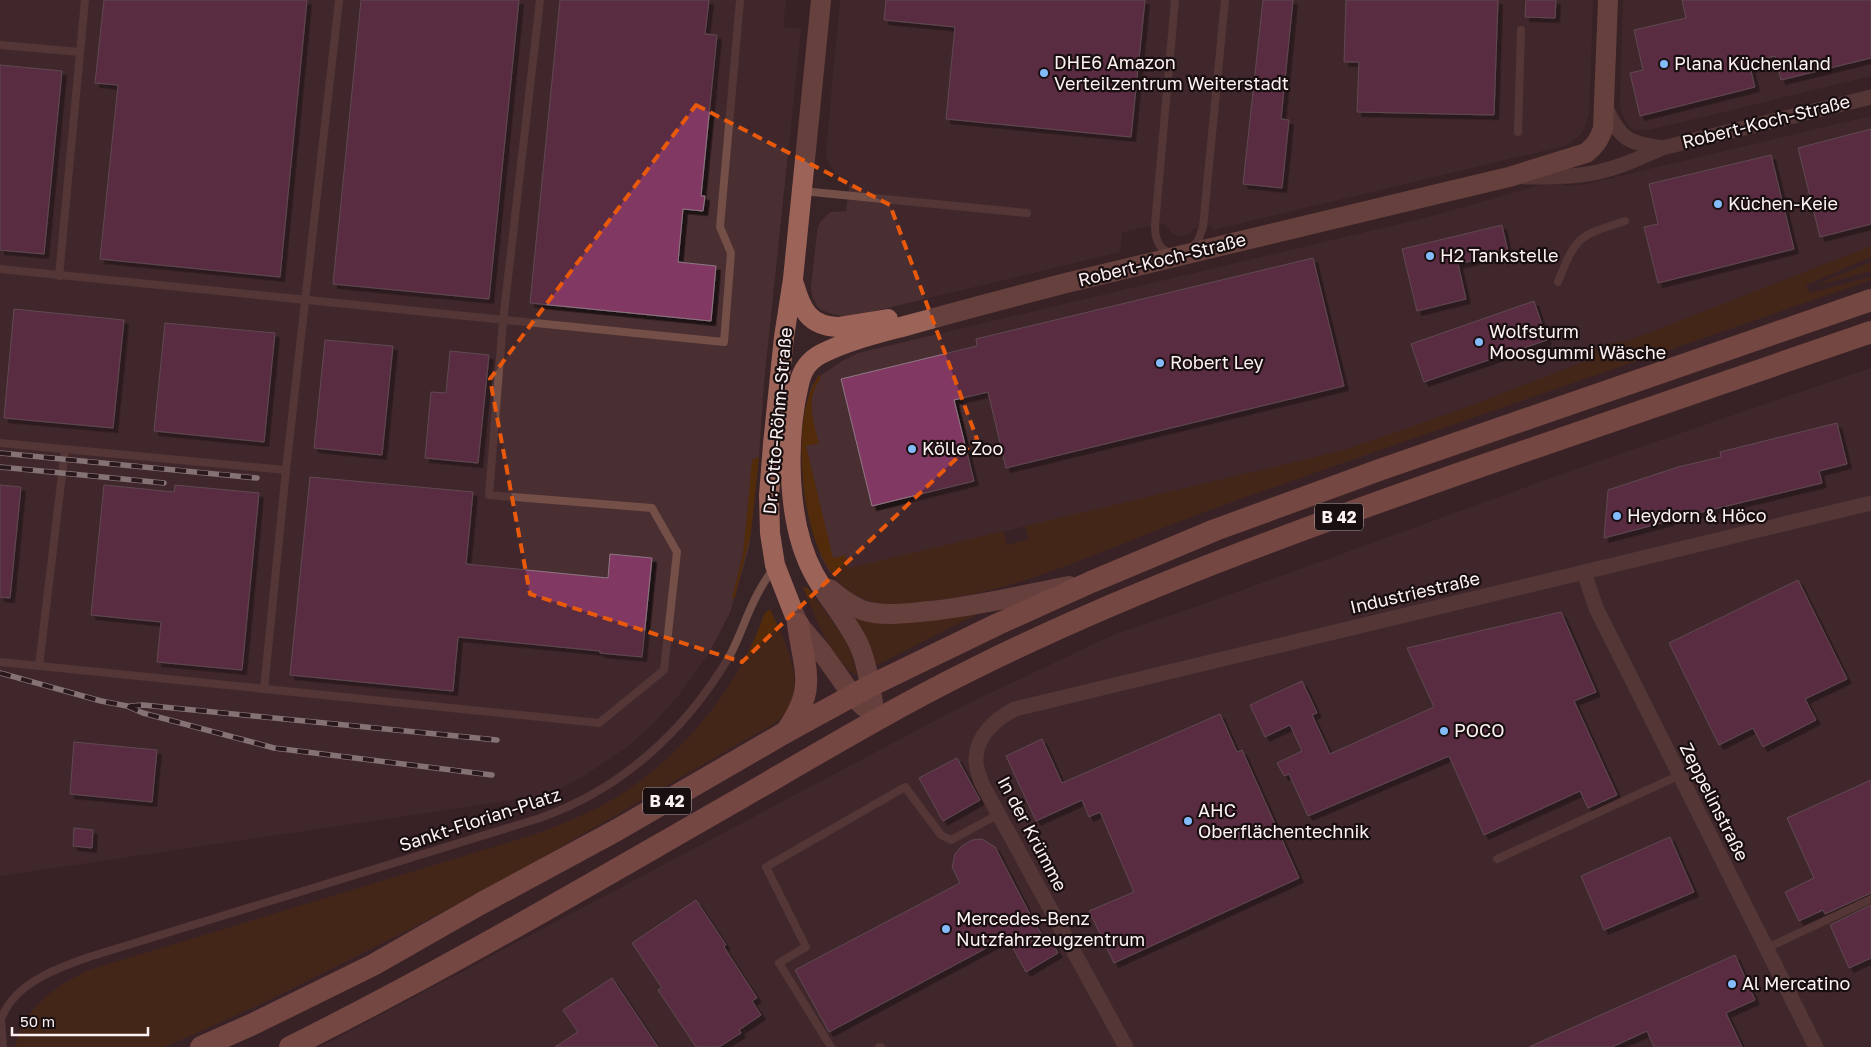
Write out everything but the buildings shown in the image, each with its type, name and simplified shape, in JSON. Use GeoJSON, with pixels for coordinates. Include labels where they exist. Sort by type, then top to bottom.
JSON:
{"type":"FeatureCollection","features":[{"type":"Feature","properties":{"kind":"main road","name":"Dr.-Otto-Röhm-Straße"},"geometry":{"type":"LineString","coordinates":[[821,0],[793,279],[780,371],[770,477],[770,533],[775,565],[798,624],[821,651],[861,691],[876,720]]}},
{"type":"Feature","properties":{"kind":"main road"},"geometry":{"type":"LineString","coordinates":[[1605,106],[1608,0]]}},
{"type":"Feature","properties":{"kind":"main road","name":"Robert-Koch-Straße"},"geometry":{"type":"LineString","coordinates":[[818,355],[854,340],[983,304],[1509,177],[1586,153],[1595,147],[1600,139],[1605,106]]}},
{"type":"Feature","properties":{"kind":"main road"},"geometry":{"type":"LineString","coordinates":[[793,279],[798,300],[808,315],[816,322],[830,326],[848,326],[941,309],[983,304]]}},
{"type":"Feature","properties":{"kind":"main road","name":"B 42"},"geometry":{"type":"LineString","coordinates":[[201,1047],[253,1024],[381,960],[617,830],[861,691],[998,624],[1091,582],[1215,530],[1382,469],[1871,300]]}},
{"type":"Feature","properties":{"kind":"main road","name":"B 42"},"geometry":{"type":"LineString","coordinates":[[290,1047],[378,1004],[538,915],[876,720],[1045,634],[1194,571],[1384,500],[1871,332]]}},
{"type":"Feature","properties":{"kind":"main road","name":"Dr.-Otto-Röhm-Straße"},"geometry":{"type":"LineString","coordinates":[[818,355],[806,366],[799,382],[794,412],[792,457],[794,504],[798,528],[814,574],[847,624],[865,662],[861,691]]}},
{"type":"Feature","properties":{"kind":"main road"},"geometry":{"type":"LineString","coordinates":[[814,574],[848,603],[863,610],[885,614],[907,614],[965,607],[1091,582]]}},
{"type":"Feature","properties":{"kind":"main road"},"geometry":{"type":"LineString","coordinates":[[786,732],[799,714],[806,693],[807,678],[798,624]]}},
{"type":"Feature","properties":{"kind":"street","name":"Robert-Koch-Straße"},"geometry":{"type":"LineString","coordinates":[[1509,177],[1581,175],[1614,167],[1662,148],[1871,97]]}},
{"type":"Feature","properties":{"kind":"street","name":"Robert-Koch-Straße"},"geometry":{"type":"LineString","coordinates":[[1605,106],[1623,137],[1633,142],[1662,148]]}},
{"type":"Feature","properties":{"kind":"street","name":"Industriestraße"},"geometry":{"type":"LineString","coordinates":[[980,741],[986,730],[995,720],[1015,708],[1871,503]]}},
{"type":"Feature","properties":{"kind":"street","name":"Zeppelinstraße"},"geometry":{"type":"LineString","coordinates":[[1584,572],[1596,608],[1816,1047]]}},
{"type":"Feature","properties":{"kind":"street","name":"In der Krümme"},"geometry":{"type":"LineString","coordinates":[[980,741],[976,752],[976,762],[982,784],[1126,1047]]}},
{"type":"Feature","properties":{"kind":"lane"},"geometry":{"type":"LineString","coordinates":[[59,276],[85,0]]}},
{"type":"Feature","properties":{"kind":"lane"},"geometry":{"type":"LineString","coordinates":[[264,689],[286,470],[338,0]]}},
{"type":"Feature","properties":{"kind":"lane"},"geometry":{"type":"LineString","coordinates":[[0,662],[599,723],[664,670],[676,552],[652,508],[489,495],[503,321],[540,0]]}},
{"type":"Feature","properties":{"kind":"lane"},"geometry":{"type":"LineString","coordinates":[[0,269],[724,342],[731,253],[720,227],[740,0]]}},
{"type":"Feature","properties":{"kind":"lane"},"geometry":{"type":"LineString","coordinates":[[1175,0],[1155,225],[1157,241],[1161,247],[1166,252],[1181,256],[1198,241],[1203,227],[1225,0]]}},
{"type":"Feature","properties":{"kind":"lane"},"geometry":{"type":"LineString","coordinates":[[1518,132],[1521,30]]}},
{"type":"Feature","properties":{"kind":"lane"},"geometry":{"type":"LineString","coordinates":[[0,45],[80,52]]}},
{"type":"Feature","properties":{"kind":"lane"},"geometry":{"type":"LineString","coordinates":[[802,191],[1027,214]]}},
{"type":"Feature","properties":{"kind":"lane"},"geometry":{"type":"LineString","coordinates":[[1558,282],[1570,251],[1582,236],[1625,221]]}},
{"type":"Feature","properties":{"kind":"lane"},"geometry":{"type":"LineString","coordinates":[[0,443],[286,470]]}},
{"type":"Feature","properties":{"kind":"lane"},"geometry":{"type":"LineString","coordinates":[[39,666],[65,450]]}},
{"type":"Feature","properties":{"kind":"lane","name":"Sankt-Florian-Platz"},"geometry":{"type":"LineString","coordinates":[[1,1019],[11,1001],[27,986],[54,970],[89,957],[540,818],[576,804],[596,793],[622,776],[657,748],[691,712],[730,655],[754,600],[775,565]]}},
{"type":"Feature","properties":{"kind":"lane"},"geometry":{"type":"LineString","coordinates":[[1497,859],[1680,775]]}},
{"type":"Feature","properties":{"kind":"lane"},"geometry":{"type":"LineString","coordinates":[[831,1047],[779,963],[806,947],[766,867],[905,787],[941,835],[951,840],[999,814]]}},
{"type":"Feature","properties":{"kind":"lane"},"geometry":{"type":"LineString","coordinates":[[1766,948],[1871,899]]}},
{"type":"Feature","properties":{"kind":"lane"},"geometry":{"type":"LineString","coordinates":[[1,1019],[3,1047]]}},
{"type":"Feature","properties":{"kind":"highlighted area"},"geometry":{"type":"Polygon","coordinates":[[[696,105],[890,205],[977,439],[742,662],[530,594],[490,379],[696,105]]]}},
{"type":"Feature","properties":{"kind":"shaded area"},"geometry":{"type":"Polygon","coordinates":[[[0,0],[786,0],[783,27],[801,29],[764,383],[759,457],[749,548],[730,613],[709,653],[678,696],[653,724],[627,747],[581,778],[547,795],[0,876],[0,0]]]}},
{"type":"Feature","properties":{"kind":"shaded area"},"geometry":{"type":"Polygon","coordinates":[[[840,0],[1593,0],[1589,112],[1584,129],[1578,137],[1564,146],[1212,230],[1211,225],[1193,229],[1191,233],[1183,236],[1171,232],[1165,223],[1127,231],[1122,233],[1120,252],[867,313],[836,315],[821,310],[817,306],[812,296],[811,287],[817,231],[820,222],[830,212],[846,211],[850,180],[836,175],[827,160],[826,152],[840,0]]]}},
{"type":"Feature","properties":{"kind":"shaded area"},"geometry":{"type":"Polygon","coordinates":[[[1623,0],[1871,0],[1871,76],[1649,130],[1636,130],[1631,128],[1624,119],[1620,105],[1623,0]]]}},
{"type":"Feature","properties":{"kind":"shaded area"},"geometry":{"type":"Polygon","coordinates":[[[1871,116],[1871,246],[1630,340],[1597,347],[1591,353],[1591,359],[1459,410],[1344,450],[830,573],[821,557],[804,487],[803,454],[806,409],[811,387],[819,375],[858,353],[1425,218],[1558,180],[1564,186],[1587,184],[1871,116]]]}},
{"type":"Feature","properties":{"kind":"shaded area"},"geometry":{"type":"Polygon","coordinates":[[[1871,246],[1871,257],[1806,285],[1810,293],[1871,277],[1871,280],[1280,485],[1172,524],[1063,567],[990,590],[964,596],[900,604],[878,603],[861,598],[836,579],[827,566],[809,520],[802,473],[802,437],[807,403],[819,375],[821,378],[813,394],[812,410],[819,443],[806,446],[833,558],[845,555],[849,568],[1003,531],[1007,545],[1029,539],[1025,526],[1344,450],[1459,410],[1591,359],[1596,350],[1601,347],[1630,340],[1871,246]]]}},
{"type":"Feature","properties":{"kind":"shaded area"},"geometry":{"type":"Polygon","coordinates":[[[1871,262],[1871,271],[1818,285],[1818,284],[1871,262]]]}},
{"type":"Feature","properties":{"kind":"shaded area"},"geometry":{"type":"Polygon","coordinates":[[[1871,368],[1871,1047],[320,1047],[961,707],[1113,635],[1582,467],[1871,368]]]}},
{"type":"Feature","properties":{"kind":"shaded area"},"geometry":{"type":"Polygon","coordinates":[[[759,457],[751,533],[735,598],[732,598],[743,554],[752,462],[753,459],[759,457]]]}},
{"type":"Feature","properties":{"kind":"shaded area"},"geometry":{"type":"Polygon","coordinates":[[[803,587],[808,588],[849,645],[857,674],[855,675],[845,666],[830,646],[803,587]]]}},
{"type":"Feature","properties":{"kind":"shaded area"},"geometry":{"type":"Polygon","coordinates":[[[843,608],[983,611],[873,667],[843,608]]]}},
{"type":"Feature","properties":{"kind":"shaded area"},"geometry":{"type":"Polygon","coordinates":[[[770,609],[788,650],[795,681],[793,696],[788,709],[778,721],[533,863],[422,923],[265,1002],[190,1036],[163,1047],[15,1047],[19,1033],[33,1010],[53,991],[89,970],[533,835],[572,820],[610,801],[635,785],[659,766],[703,721],[739,669],[753,642],[764,614],[770,609]]]}},
{"type":"Feature","properties":{"kind":"railway"},"geometry":{"type":"LineString","coordinates":[[0,453],[257,478]]}},
{"type":"Feature","properties":{"kind":"railway"},"geometry":{"type":"LineString","coordinates":[[0,467],[164,483]]}},
{"type":"Feature","properties":{"kind":"railway"},"geometry":{"type":"LineString","coordinates":[[0,673],[101,701],[127,706],[143,713],[274,748],[492,775]]}},
{"type":"Feature","properties":{"kind":"railway"},"geometry":{"type":"LineString","coordinates":[[130,706],[143,705],[497,740]]}},
{"type":"Feature","properties":{"kind":"place","name":"Plana Küchenland"},"geometry":{"type":"Point","coordinates":[1664,64]}},
{"type":"Feature","properties":{"kind":"place","name":"DHE6 Amazon Verteilzentrum Weiterstadt"},"geometry":{"type":"Point","coordinates":[1044,73]}},
{"type":"Feature","properties":{"kind":"place","name":"Küchen-Keie"},"geometry":{"type":"Point","coordinates":[1718,204]}},
{"type":"Feature","properties":{"kind":"place","name":"H2 Tankstelle"},"geometry":{"type":"Point","coordinates":[1430,256]}},
{"type":"Feature","properties":{"kind":"place","name":"Wolfsturm Moosgummi Wäsche"},"geometry":{"type":"Point","coordinates":[1479,342]}},
{"type":"Feature","properties":{"kind":"place","name":"Robert Ley"},"geometry":{"type":"Point","coordinates":[1160,363]}},
{"type":"Feature","properties":{"kind":"place","name":"Kölle Zoo"},"geometry":{"type":"Point","coordinates":[912,449]}},
{"type":"Feature","properties":{"kind":"place","name":"Heydorn & Höco"},"geometry":{"type":"Point","coordinates":[1617,516]}},
{"type":"Feature","properties":{"kind":"place","name":"POCO"},"geometry":{"type":"Point","coordinates":[1444,731]}},
{"type":"Feature","properties":{"kind":"place","name":"AHC Oberflächentechnik"},"geometry":{"type":"Point","coordinates":[1188,821]}},
{"type":"Feature","properties":{"kind":"place","name":"Mercedes-Benz Nutzfahrzeugzentrum"},"geometry":{"type":"Point","coordinates":[946,929]}},
{"type":"Feature","properties":{"kind":"place","name":"Al Mercatino"},"geometry":{"type":"Point","coordinates":[1732,984]}}]}
